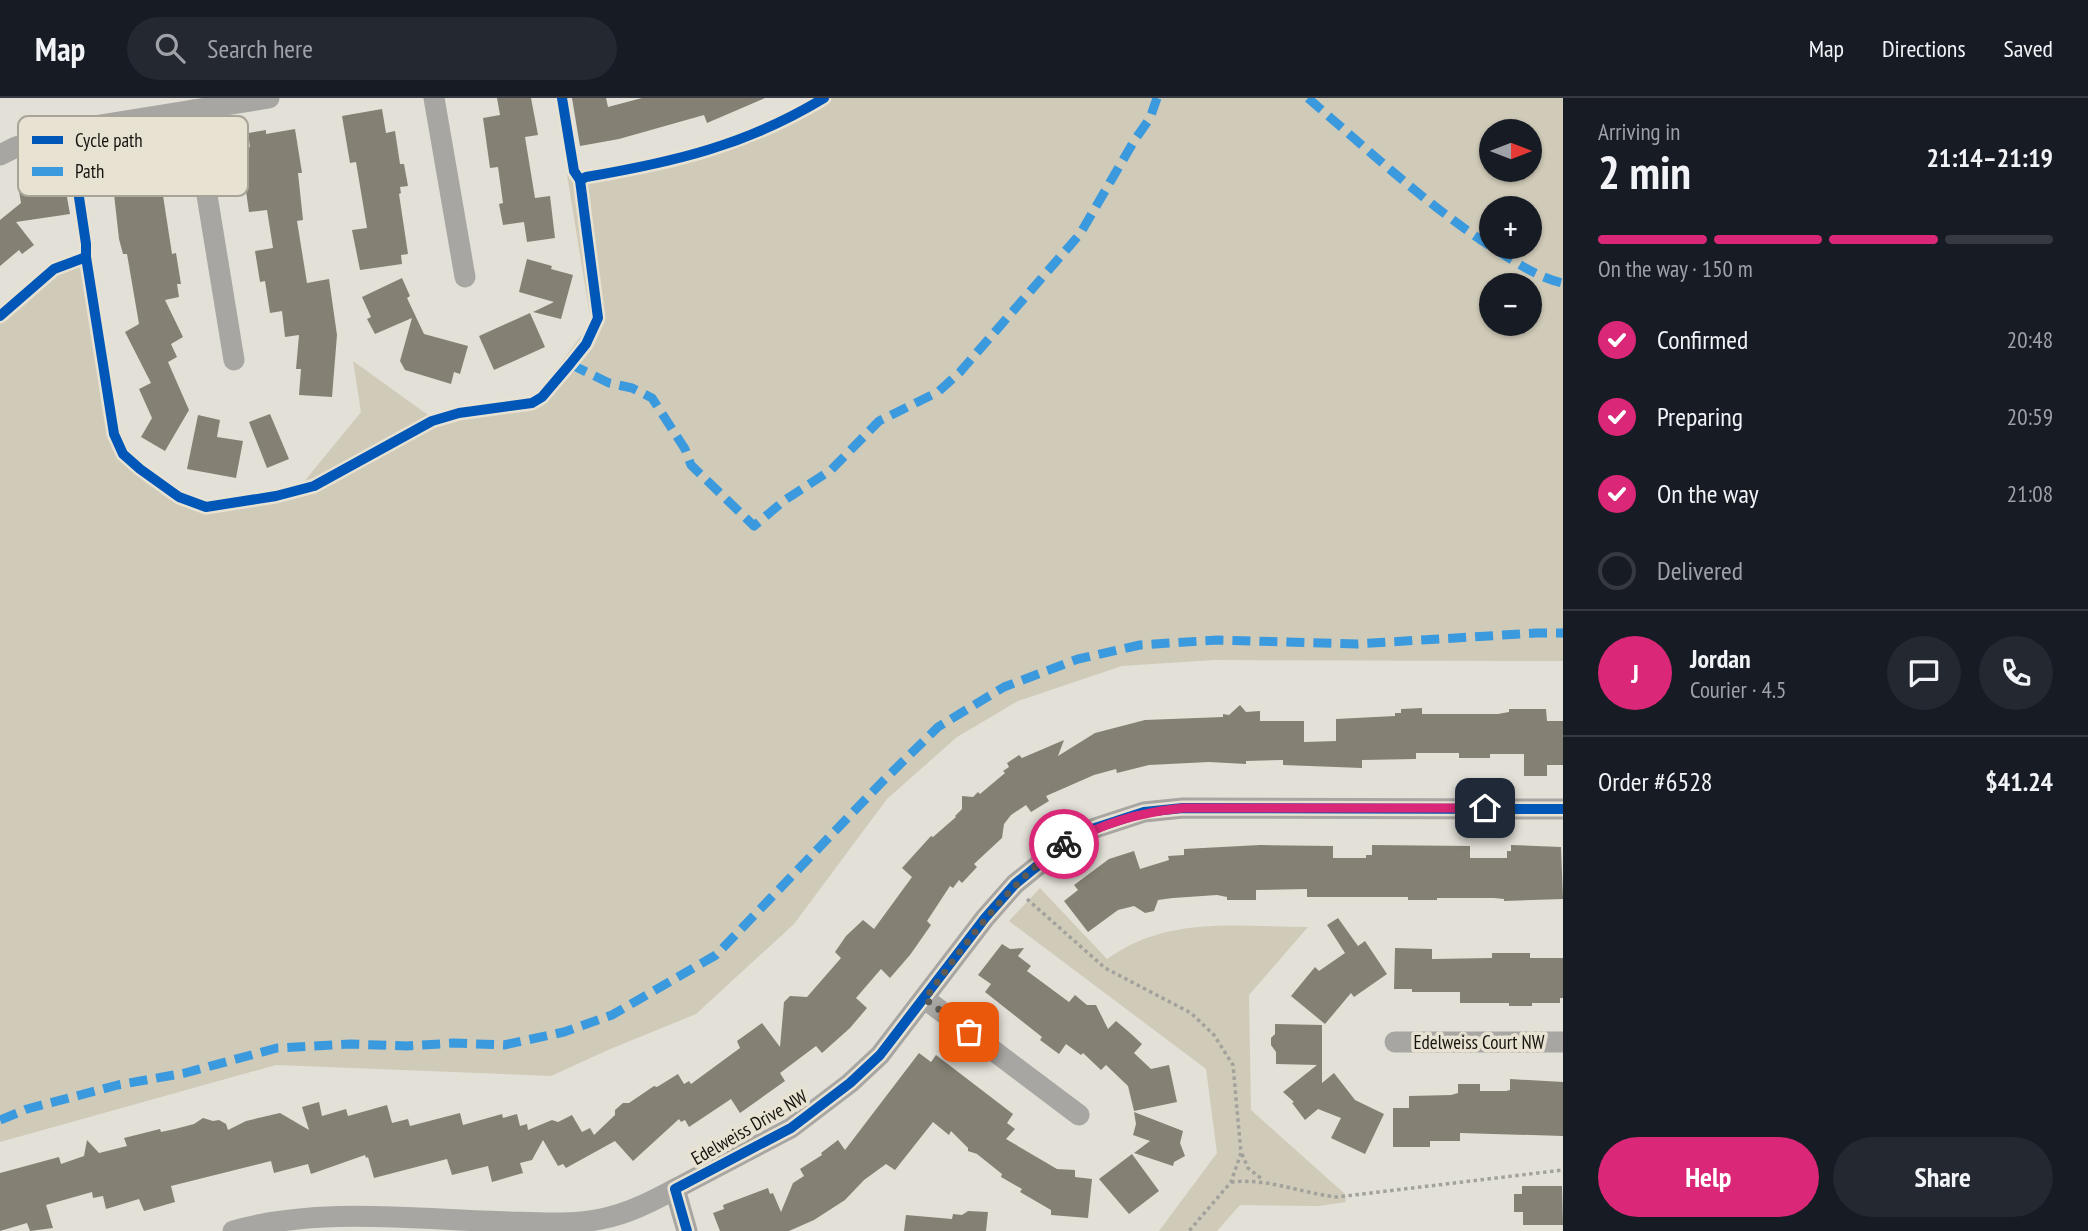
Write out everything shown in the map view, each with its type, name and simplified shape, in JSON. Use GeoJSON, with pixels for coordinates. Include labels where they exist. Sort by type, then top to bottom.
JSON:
{"type":"FeatureCollection","features":[{"type":"Feature","properties":{"kind":"street"},"geometry":{"type":"LineString","coordinates":[[156,116],[269,98]]}},
{"type":"Feature","properties":{"kind":"street"},"geometry":{"type":"LineString","coordinates":[[434,98],[465,277]]}},
{"type":"Feature","properties":{"kind":"street"},"geometry":{"type":"LineString","coordinates":[[193,110],[194,116]]}},
{"type":"Feature","properties":{"kind":"street"},"geometry":{"type":"LineString","coordinates":[[0,155],[18,145]]}},
{"type":"Feature","properties":{"kind":"street"},"geometry":{"type":"LineString","coordinates":[[207,196],[234,360]]}},
{"type":"Feature","properties":{"kind":"street","name":"Edelweiss Drive NW"},"geometry":{"type":"LineString","coordinates":[[233,1231],[257,1224],[300,1218],[348,1216],[438,1226],[566,1223],[600,1219],[643,1206],[754,1149],[791,1128],[821,1106],[880,1055],[985,918],[1015,884],[1063,845],[1095,828],[1144,812],[1183,808],[1278,807],[1563,808]]}},
{"type":"Feature","properties":{"kind":"street"},"geometry":{"type":"LineString","coordinates":[[925,999],[1079,1115]]}},
{"type":"Feature","properties":{"kind":"street","name":"Edelweiss Court NW"},"geometry":{"type":"LineString","coordinates":[[1395,1042],[1563,1042]]}},
{"type":"Feature","properties":{"kind":"street"},"geometry":{"type":"LineString","coordinates":[[675,1189],[687,1231]]}},
{"type":"Feature","properties":{"kind":"path"},"geometry":{"type":"LineString","coordinates":[[1015,884],[1029,901],[1105,968],[1191,1013],[1214,1035],[1233,1065],[1241,1153],[1248,1168],[1264,1181]]}},
{"type":"Feature","properties":{"kind":"path"},"geometry":{"type":"LineString","coordinates":[[1189,1231],[1231,1182],[1241,1153]]}},
{"type":"Feature","properties":{"kind":"path"},"geometry":{"type":"LineString","coordinates":[[1231,1182],[1264,1181],[1315,1195],[1337,1197],[1563,1170]]}},
{"type":"Feature","properties":{"kind":"shaded area"},"geometry":{"type":"Polygon","coordinates":[[[811,98],[1563,98],[1563,661],[1214,660],[1122,666],[1018,701],[957,737],[887,799],[794,924],[696,1014],[551,1076],[276,1065],[0,1142],[0,306],[52,268],[91,252],[124,451],[198,505],[298,489],[361,412],[353,361],[428,415],[536,397],[591,322],[567,175],[639,164],[692,152],[774,119],[811,98]]]}},
{"type":"Feature","properties":{"kind":"shaded area"},"geometry":{"type":"Polygon","coordinates":[[[1040,888],[1107,959],[1154,935],[1204,926],[1308,927],[1249,995],[1251,1110],[1345,1194],[1346,1202],[1319,1206],[1240,1205],[1217,1231],[1159,1231],[1217,1153],[1206,1069],[1009,921],[1040,888]]]}},
{"type":"Feature","properties":{"kind":"building"},"geometry":{"type":"Polygon","coordinates":[[[497,98],[531,98],[538,135],[525,137],[535,198],[550,196],[555,238],[527,242],[524,222],[503,225],[499,204],[503,203],[498,167],[490,168],[483,118],[500,115],[497,98]]]}},
{"type":"Feature","properties":{"kind":"building"},"geometry":{"type":"Polygon","coordinates":[[[572,98],[606,98],[608,107],[642,98],[765,98],[707,123],[704,115],[619,139],[580,146],[572,98]]]}},
{"type":"Feature","properties":{"kind":"building"},"geometry":{"type":"Polygon","coordinates":[[[382,109],[386,133],[395,131],[400,164],[404,164],[408,186],[400,187],[399,194],[408,254],[401,255],[402,264],[360,270],[352,230],[367,228],[356,162],[350,163],[342,116],[382,109]]]}},
{"type":"Feature","properties":{"kind":"building"},"geometry":{"type":"Polygon","coordinates":[[[295,129],[302,173],[298,173],[303,220],[297,221],[307,283],[329,279],[337,335],[332,397],[299,395],[301,369],[296,369],[299,335],[285,337],[282,311],[270,313],[265,281],[260,282],[255,251],[273,248],[267,210],[249,212],[248,133],[266,130],[266,134],[295,129]]]}},
{"type":"Feature","properties":{"kind":"building"},"geometry":{"type":"Polygon","coordinates":[[[20,196],[67,196],[70,214],[16,222],[34,245],[22,254],[19,250],[0,266],[0,220],[21,203],[20,196]]]}},
{"type":"Feature","properties":{"kind":"building"},"geometry":{"type":"Polygon","coordinates":[[[114,196],[163,196],[172,254],[176,253],[181,284],[177,284],[179,297],[165,300],[183,337],[171,344],[177,357],[168,362],[189,410],[165,451],[141,437],[152,418],[139,389],[151,383],[125,332],[139,324],[127,254],[123,254],[114,196]]]}},
{"type":"Feature","properties":{"kind":"building"},"geometry":{"type":"Polygon","coordinates":[[[527,259],[573,275],[561,319],[533,312],[554,302],[519,292],[527,259]]]}},
{"type":"Feature","properties":{"kind":"building"},"geometry":{"type":"Polygon","coordinates":[[[402,278],[410,296],[407,298],[424,334],[468,346],[460,374],[454,372],[451,384],[405,370],[400,361],[412,318],[375,334],[367,319],[371,317],[362,297],[402,278]]]}},
{"type":"Feature","properties":{"kind":"building"},"geometry":{"type":"Polygon","coordinates":[[[530,313],[545,347],[494,370],[479,336],[530,313]]]}},
{"type":"Feature","properties":{"kind":"building"},"geometry":{"type":"Polygon","coordinates":[[[270,414],[289,459],[267,468],[249,422],[270,414]]]}},
{"type":"Feature","properties":{"kind":"building"},"geometry":{"type":"Polygon","coordinates":[[[198,415],[220,420],[217,437],[243,441],[236,478],[187,469],[198,415]]]}},
{"type":"Feature","properties":{"kind":"building"},"geometry":{"type":"Polygon","coordinates":[[[1240,705],[1246,712],[1260,711],[1260,721],[1304,721],[1304,742],[1336,741],[1336,719],[1395,716],[1395,713],[1401,713],[1401,709],[1422,708],[1422,714],[1498,714],[1509,712],[1509,709],[1546,709],[1547,721],[1563,721],[1563,765],[1547,765],[1547,776],[1524,776],[1524,754],[1459,758],[1459,753],[1416,753],[1416,759],[1362,760],[1362,768],[1283,765],[1283,760],[1246,761],[1246,764],[1209,762],[1149,765],[1117,773],[1116,769],[1094,775],[1046,796],[1049,801],[1031,812],[1026,805],[1011,815],[1004,824],[1002,838],[974,864],[977,867],[962,883],[959,880],[953,888],[950,886],[927,921],[931,925],[910,955],[890,978],[881,969],[856,998],[867,1008],[850,1028],[822,1053],[816,1046],[780,1073],[785,1081],[740,1113],[731,1099],[689,1127],[685,1120],[681,1122],[679,1119],[633,1161],[615,1141],[566,1168],[563,1164],[558,1166],[543,1140],[532,1160],[520,1163],[523,1173],[492,1182],[488,1166],[452,1175],[447,1159],[374,1178],[365,1155],[311,1174],[308,1164],[274,1173],[271,1161],[171,1186],[175,1202],[144,1211],[139,1199],[106,1209],[103,1196],[93,1198],[92,1192],[46,1205],[53,1228],[30,1231],[27,1223],[0,1231],[0,1173],[59,1157],[61,1164],[84,1156],[87,1140],[99,1153],[127,1146],[124,1138],[160,1129],[161,1132],[175,1129],[194,1124],[203,1118],[219,1120],[226,1124],[228,1130],[246,1121],[280,1113],[309,1130],[302,1107],[319,1102],[322,1116],[346,1109],[348,1116],[387,1105],[392,1123],[408,1119],[410,1126],[460,1113],[463,1125],[502,1114],[503,1118],[517,1114],[520,1126],[527,1124],[528,1130],[552,1120],[558,1122],[572,1115],[582,1132],[590,1128],[594,1135],[615,1115],[615,1110],[623,1103],[629,1103],[654,1086],[657,1087],[678,1074],[684,1084],[689,1081],[691,1084],[740,1048],[737,1041],[762,1023],[780,1047],[784,1002],[790,996],[807,997],[841,958],[835,952],[846,936],[863,920],[874,929],[912,877],[902,868],[931,836],[956,817],[962,809],[962,796],[973,797],[978,792],[980,794],[1005,773],[1003,771],[1009,767],[1007,763],[1019,755],[1022,758],[1064,740],[1058,756],[1095,733],[1145,720],[1223,717],[1223,714],[1229,715],[1240,705]]]}},
{"type":"Feature","properties":{"kind":"building"},"geometry":{"type":"Polygon","coordinates":[[[1260,845],[1333,846],[1333,858],[1366,858],[1366,855],[1372,855],[1372,845],[1470,846],[1470,858],[1507,858],[1511,845],[1561,847],[1563,899],[1408,900],[1408,897],[1307,897],[1307,889],[1256,890],[1256,900],[1227,900],[1227,897],[1217,895],[1173,898],[1158,900],[1154,911],[1145,913],[1134,906],[1118,910],[1088,932],[1064,901],[1078,890],[1074,885],[1109,859],[1134,851],[1140,869],[1169,860],[1168,856],[1184,855],[1184,849],[1260,845]]]}},
{"type":"Feature","properties":{"kind":"building"},"geometry":{"type":"Polygon","coordinates":[[[1338,918],[1358,946],[1365,941],[1387,974],[1354,997],[1351,993],[1325,1024],[1291,996],[1315,967],[1319,971],[1345,953],[1327,925],[1338,918]]]}},
{"type":"Feature","properties":{"kind":"building"},"geometry":{"type":"Polygon","coordinates":[[[1002,944],[1010,949],[1024,948],[1018,956],[1031,966],[1027,971],[1069,1002],[1075,995],[1087,1005],[1096,1005],[1108,1029],[1116,1021],[1142,1044],[1134,1053],[1151,1069],[1169,1065],[1177,1102],[1134,1111],[1128,1086],[1106,1065],[1101,1070],[1083,1053],[1081,1055],[1066,1044],[1059,1054],[1040,1040],[1042,1037],[985,992],[991,984],[978,975],[1002,944]]]}},
{"type":"Feature","properties":{"kind":"building"},"geometry":{"type":"Polygon","coordinates":[[[1395,948],[1432,949],[1432,959],[1492,958],[1492,953],[1530,953],[1530,958],[1563,958],[1563,998],[1560,998],[1560,1003],[1509,1006],[1509,1003],[1460,1003],[1460,992],[1412,992],[1412,989],[1394,989],[1395,948]]]}},
{"type":"Feature","properties":{"kind":"building"},"geometry":{"type":"Polygon","coordinates":[[[1275,1024],[1322,1025],[1322,1083],[1334,1073],[1355,1100],[1384,1114],[1365,1154],[1331,1138],[1341,1118],[1318,1109],[1305,1120],[1292,1103],[1294,1102],[1283,1092],[1317,1065],[1276,1064],[1276,1052],[1271,1045],[1275,1024]]]}},
{"type":"Feature","properties":{"kind":"building"},"geometry":{"type":"Polygon","coordinates":[[[919,1053],[931,1062],[936,1055],[1013,1114],[1007,1123],[1015,1129],[1006,1139],[1057,1169],[1075,1170],[1075,1177],[1092,1179],[1088,1218],[1051,1215],[1051,1210],[1020,1192],[1022,1189],[1001,1177],[1002,1174],[977,1154],[968,1151],[951,1131],[949,1135],[933,1122],[895,1170],[886,1164],[864,1180],[845,1200],[814,1220],[789,1231],[720,1231],[713,1213],[724,1209],[723,1205],[768,1188],[781,1212],[793,1183],[804,1176],[800,1169],[822,1155],[821,1153],[838,1140],[845,1150],[919,1053]]]}},
{"type":"Feature","properties":{"kind":"building"},"geometry":{"type":"Polygon","coordinates":[[[1510,1079],[1563,1082],[1563,1136],[1460,1133],[1460,1141],[1430,1141],[1430,1147],[1393,1147],[1393,1108],[1409,1108],[1409,1096],[1451,1095],[1458,1093],[1458,1084],[1480,1084],[1480,1091],[1506,1091],[1510,1090],[1510,1079]]]}},
{"type":"Feature","properties":{"kind":"building"},"geometry":{"type":"Polygon","coordinates":[[[1134,1112],[1183,1131],[1180,1143],[1185,1156],[1174,1162],[1173,1166],[1134,1153],[1150,1141],[1133,1135],[1136,1124],[1134,1112]]]}},
{"type":"Feature","properties":{"kind":"building"},"geometry":{"type":"Polygon","coordinates":[[[1132,1154],[1159,1191],[1129,1214],[1099,1179],[1132,1154]]]}},
{"type":"Feature","properties":{"kind":"building"},"geometry":{"type":"Polygon","coordinates":[[[1522,1186],[1562,1186],[1563,1225],[1523,1225],[1523,1212],[1514,1212],[1514,1194],[1522,1194],[1522,1186]]]}},
{"type":"Feature","properties":{"kind":"building"},"geometry":{"type":"Polygon","coordinates":[[[968,1211],[988,1212],[986,1231],[904,1231],[906,1215],[952,1219],[953,1214],[962,1215],[968,1211]]]}},
{"type":"Feature","properties":{"kind":"marked path"},"geometry":{"type":"LineString","coordinates":[[570,364],[609,383],[632,388],[652,398],[685,449],[691,465],[754,526],[785,500],[831,470],[879,421],[938,392],[960,372],[1080,234],[1150,118],[1157,98]]}},
{"type":"Feature","properties":{"kind":"marked path"},"geometry":{"type":"LineString","coordinates":[[1308,98],[1399,177],[1471,233],[1528,270],[1563,283]]}},
{"type":"Feature","properties":{"kind":"marked path"},"geometry":{"type":"LineString","coordinates":[[0,1120],[27,1109],[118,1085],[185,1073],[277,1048],[350,1044],[504,1045],[564,1032],[612,1015],[716,955],[938,727],[1004,687],[1078,659],[1140,645],[1218,640],[1357,644],[1563,633]]}},
{"type":"Feature","properties":{"kind":"cycle path"},"geometry":{"type":"LineString","coordinates":[[79,196],[114,434],[123,454],[179,497],[206,507],[276,496],[314,486],[432,421],[459,413],[532,403],[542,397],[586,344],[598,318],[580,180],[574,171],[562,98]]}},
{"type":"Feature","properties":{"kind":"cycle path"},"geometry":{"type":"LineString","coordinates":[[580,180],[709,150],[767,128],[824,98]]}},
{"type":"Feature","properties":{"kind":"cycle path"},"geometry":{"type":"LineString","coordinates":[[0,316],[54,269],[86,257]]}},
{"type":"Feature","properties":{"kind":"cycle path"},"geometry":{"type":"LineString","coordinates":[[687,1231],[675,1189],[791,1128],[850,1083],[880,1055],[985,918],[1015,884],[1063,845],[1095,828],[1144,812],[1183,808],[1563,809]]}},
{"type":"Feature","properties":{"kind":"way so far"},"geometry":{"type":"LineString","coordinates":[[969,1032],[925,999],[985,918],[1015,884],[1064,844]]}},
{"type":"Feature","properties":{"kind":"route"},"geometry":{"type":"LineString","coordinates":[[1064,844],[1095,828],[1144,812],[1183,808],[1485,808]]}}]}
